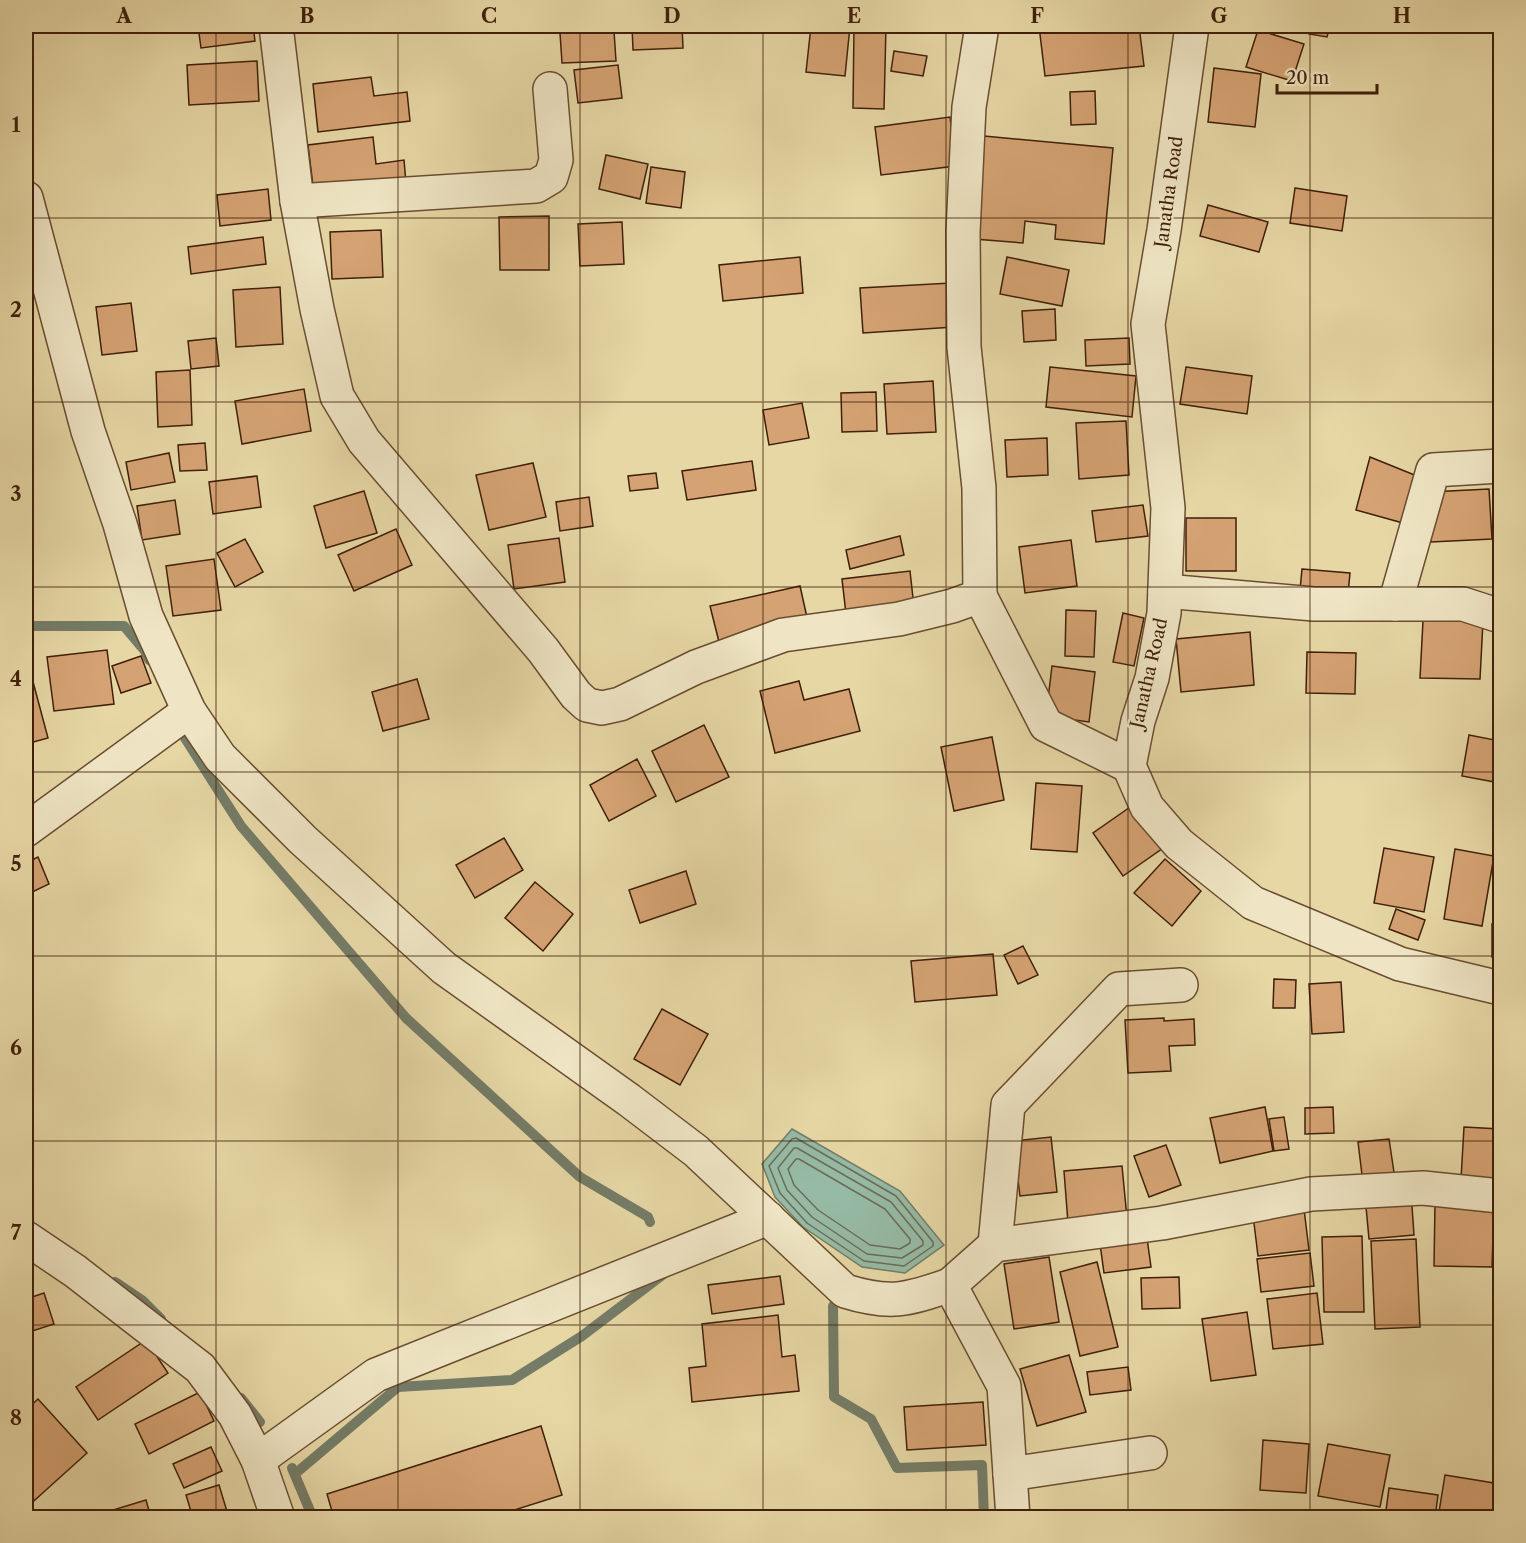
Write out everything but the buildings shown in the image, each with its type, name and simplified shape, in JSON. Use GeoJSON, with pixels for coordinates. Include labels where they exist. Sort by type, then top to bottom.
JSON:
{"type":"FeatureCollection","features":[{"type":"Feature","properties":{"kind":"street"},"geometry":{"type":"LineString","coordinates":[[276,26],[297,201],[317,309],[337,396],[364,441],[543,650],[576,695],[587,705],[602,708],[620,704],[696,667],[783,635],[899,619],[981,596]]}},
{"type":"Feature","properties":{"kind":"street"},"geometry":{"type":"LineString","coordinates":[[982,26],[969,107],[963,232],[964,347],[979,488],[981,596],[1046,725],[1129,766],[1147,807],[1179,844],[1253,903],[1400,964],[1500,988]]}},
{"type":"Feature","properties":{"kind":"street","name":"Janatha Road"},"geometry":{"type":"LineString","coordinates":[[1129,766],[1137,721],[1152,678],[1164,613],[1168,508],[1148,324],[1164,230],[1192,26]]}},
{"type":"Feature","properties":{"kind":"street"},"geometry":{"type":"LineString","coordinates":[[297,201],[536,186],[551,177],[556,160],[550,89]]}},
{"type":"Feature","properties":{"kind":"street"},"geometry":{"type":"LineString","coordinates":[[26,198],[88,432],[120,524],[146,616],[189,711],[219,758],[303,840],[444,968],[688,1145],[845,1291],[868,1298],[893,1301],[922,1295],[950,1285],[995,1245],[1162,1223],[1311,1194],[1423,1188],[1500,1196]]}},
{"type":"Feature","properties":{"kind":"street"},"geometry":{"type":"LineString","coordinates":[[1395,604],[1433,470],[1500,466]]}},
{"type":"Feature","properties":{"kind":"street"},"geometry":{"type":"LineString","coordinates":[[1165,591],[1314,604],[1463,604],[1500,616]]}},
{"type":"Feature","properties":{"kind":"street"},"geometry":{"type":"LineString","coordinates":[[26,830],[189,711]]}},
{"type":"Feature","properties":{"kind":"street"},"geometry":{"type":"LineString","coordinates":[[995,1245],[1008,1105],[1119,989],[1181,985]]}},
{"type":"Feature","properties":{"kind":"street"},"geometry":{"type":"LineString","coordinates":[[258,1460],[376,1376],[768,1218]]}},
{"type":"Feature","properties":{"kind":"street"},"geometry":{"type":"LineString","coordinates":[[26,1238],[75,1271],[200,1368],[235,1415],[258,1460],[278,1518]]}},
{"type":"Feature","properties":{"kind":"street"},"geometry":{"type":"LineString","coordinates":[[950,1285],[1004,1386],[1012,1518]]}},
{"type":"Feature","properties":{"kind":"street"},"geometry":{"type":"LineString","coordinates":[[1010,1474],[1150,1453]]}},
{"type":"Feature","properties":{"kind":"water"},"geometry":{"type":"Polygon","coordinates":[[[792,1129],[900,1191],[944,1245],[905,1273],[862,1267],[803,1227],[775,1197],[762,1164],[792,1129]]]}},
{"type":"Feature","properties":{"kind":"waterway"},"geometry":{"type":"LineString","coordinates":[[26,626],[124,626],[145,651],[149,660]]}},
{"type":"Feature","properties":{"kind":"waterway"},"geometry":{"type":"LineString","coordinates":[[185,738],[241,826],[406,1018],[580,1177],[648,1217],[650,1222]]}},
{"type":"Feature","properties":{"kind":"waterway"},"geometry":{"type":"LineString","coordinates":[[296,1473],[398,1387],[512,1380],[582,1336],[665,1273]]}},
{"type":"Feature","properties":{"kind":"waterway"},"geometry":{"type":"LineString","coordinates":[[115,1282],[143,1301],[161,1319]]}},
{"type":"Feature","properties":{"kind":"waterway"},"geometry":{"type":"LineString","coordinates":[[833,1306],[834,1397],[871,1419],[897,1468],[982,1465],[984,1518]]}},
{"type":"Feature","properties":{"kind":"waterway"},"geometry":{"type":"LineString","coordinates":[[241,1398],[260,1422]]}},
{"type":"Feature","properties":{"kind":"waterway"},"geometry":{"type":"LineString","coordinates":[[292,1468],[313,1518]]}}]}
